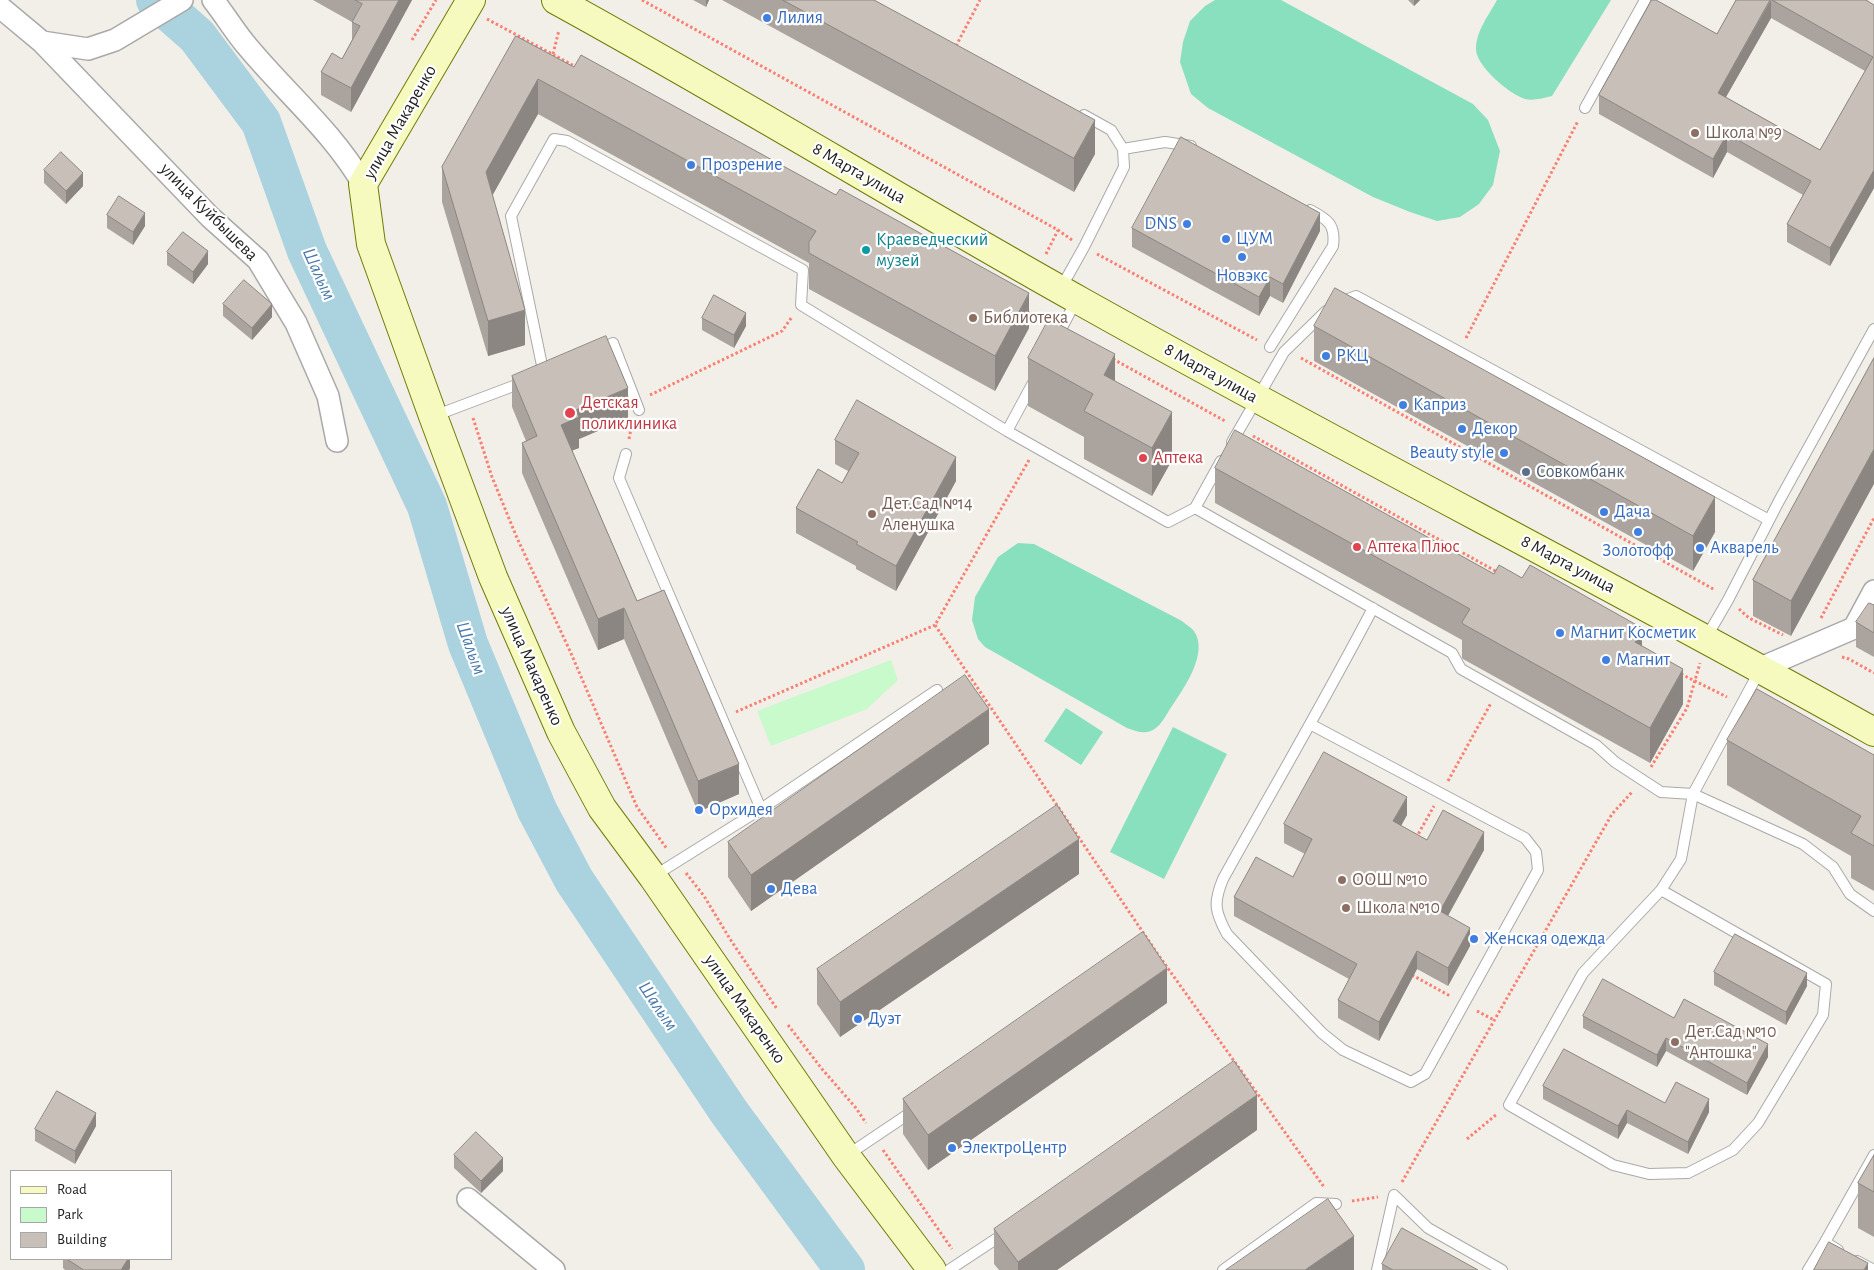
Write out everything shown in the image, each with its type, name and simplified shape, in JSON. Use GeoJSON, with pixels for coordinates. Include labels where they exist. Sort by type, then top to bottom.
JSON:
{"type":"FeatureCollection","features":[{"type":"Feature","properties":{"kind":"street"},"geometry":{"type":"LineString","coordinates":[[42,42],[88,49],[115,40],[140,27],[182,0]]}},
{"type":"Feature","properties":{"kind":"street"},"geometry":{"type":"LineString","coordinates":[[213,0],[247,46],[317,122],[352,164],[363,184]]}},
{"type":"Feature","properties":{"kind":"street","name":"8 Марта улица"},"geometry":{"type":"LineString","coordinates":[[556,0],[1068,294],[1256,398],[1708,639],[1874,732]]}},
{"type":"Feature","properties":{"kind":"street","name":"улица Макаренко"},"geometry":{"type":"LineString","coordinates":[[469,4],[363,184],[371,244],[433,416],[493,577],[561,732],[602,808],[654,877],[846,1156],[932,1270]]}},
{"type":"Feature","properties":{"kind":"street","name":"улица Куйбышева"},"geometry":{"type":"LineString","coordinates":[[0,7],[42,42],[210,217],[258,260],[296,323],[325,388],[337,441]]}},
{"type":"Feature","properties":{"kind":"street"},"geometry":{"type":"LineString","coordinates":[[1760,668],[1854,628],[1874,591]]}},
{"type":"Feature","properties":{"kind":"street"},"geometry":{"type":"LineString","coordinates":[[468,1199],[554,1270]]}},
{"type":"Feature","properties":{"kind":"lane"},"geometry":{"type":"LineString","coordinates":[[1586,108],[1645,0]]}},
{"type":"Feature","properties":{"kind":"lane"},"geometry":{"type":"LineString","coordinates":[[1052,347],[1061,330],[1068,294],[1084,247],[1124,168],[1123,149],[1111,130],[1077,112]]}},
{"type":"Feature","properties":{"kind":"lane"},"geometry":{"type":"LineString","coordinates":[[433,416],[548,373],[511,216],[554,139],[567,141],[803,270],[801,305],[1036,449],[1168,522],[1195,508],[1256,398],[1284,352],[1330,307],[1356,296],[1769,520]]}},
{"type":"Feature","properties":{"kind":"lane"},"geometry":{"type":"LineString","coordinates":[[1123,149],[1165,142],[1190,145],[1201,149]]}},
{"type":"Feature","properties":{"kind":"lane"},"geometry":{"type":"LineString","coordinates":[[1270,347],[1333,246],[1334,238],[1330,224],[1324,218],[1300,204]]}},
{"type":"Feature","properties":{"kind":"lane"},"geometry":{"type":"LineString","coordinates":[[1708,639],[1769,520],[1874,329]]}},
{"type":"Feature","properties":{"kind":"lane"},"geometry":{"type":"LineString","coordinates":[[587,355],[613,343],[637,406]]}},
{"type":"Feature","properties":{"kind":"lane"},"geometry":{"type":"LineString","coordinates":[[1007,431],[1038,372]]}},
{"type":"Feature","properties":{"kind":"lane"},"geometry":{"type":"LineString","coordinates":[[626,454],[619,478],[761,809]]}},
{"type":"Feature","properties":{"kind":"lane"},"geometry":{"type":"LineString","coordinates":[[1195,508],[1452,653],[1461,669],[1596,745],[1615,762],[1661,792],[1692,794],[1803,844],[1833,867],[1850,894],[1874,911]]}},
{"type":"Feature","properties":{"kind":"lane"},"geometry":{"type":"LineString","coordinates":[[1310,724],[1525,838],[1536,852],[1538,870],[1425,1074],[1411,1082],[1343,1050],[1322,1033],[1227,934],[1217,916],[1216,894],[1223,879],[1373,608]]}},
{"type":"Feature","properties":{"kind":"lane"},"geometry":{"type":"LineString","coordinates":[[1661,890],[1826,984],[1823,1015],[1758,1123],[1733,1150],[1688,1173],[1649,1174],[1613,1165],[1509,1104],[1583,973],[1661,890],[1681,859],[1692,794],[1760,668]]}},
{"type":"Feature","properties":{"kind":"lane"},"geometry":{"type":"LineString","coordinates":[[654,877],[761,809],[937,690]]}},
{"type":"Feature","properties":{"kind":"lane"},"geometry":{"type":"LineString","coordinates":[[846,1156],[924,1103]]}},
{"type":"Feature","properties":{"kind":"lane"},"geometry":{"type":"LineString","coordinates":[[1808,1270],[1826,1242],[1874,1155]]}},
{"type":"Feature","properties":{"kind":"lane"},"geometry":{"type":"LineString","coordinates":[[1377,1270],[1394,1195]]}},
{"type":"Feature","properties":{"kind":"lane"},"geometry":{"type":"LineString","coordinates":[[1394,1195],[1428,1228],[1502,1270]]}},
{"type":"Feature","properties":{"kind":"lane"},"geometry":{"type":"LineString","coordinates":[[1223,1270],[1316,1203],[1336,1204]]}},
{"type":"Feature","properties":{"kind":"lane"},"geometry":{"type":"LineString","coordinates":[[949,1270],[1011,1229]]}},
{"type":"Feature","properties":{"kind":"lane"},"geometry":{"type":"LineString","coordinates":[[1826,1242],[1874,1270]]}},
{"type":"Feature","properties":{"kind":"path"},"geometry":{"type":"LineString","coordinates":[[412,40],[436,0]]}},
{"type":"Feature","properties":{"kind":"path"},"geometry":{"type":"LineString","coordinates":[[956,46],[980,0]]}},
{"type":"Feature","properties":{"kind":"path"},"geometry":{"type":"LineString","coordinates":[[469,4],[585,72]]}},
{"type":"Feature","properties":{"kind":"path"},"geometry":{"type":"LineString","coordinates":[[1459,352],[1586,108]]}},
{"type":"Feature","properties":{"kind":"path"},"geometry":{"type":"LineString","coordinates":[[626,454],[631,424],[637,406],[782,331],[801,305]]}},
{"type":"Feature","properties":{"kind":"path"},"geometry":{"type":"LineString","coordinates":[[1023,310],[1061,330]]}},
{"type":"Feature","properties":{"kind":"path"},"geometry":{"type":"LineString","coordinates":[[1112,358],[1506,576]]}},
{"type":"Feature","properties":{"kind":"path"},"geometry":{"type":"LineString","coordinates":[[722,718],[935,626],[1036,449]]}},
{"type":"Feature","properties":{"kind":"path"},"geometry":{"type":"LineString","coordinates":[[1808,648],[1820,620],[1874,518]]}},
{"type":"Feature","properties":{"kind":"path"},"geometry":{"type":"LineString","coordinates":[[935,626],[1157,953],[1336,1204],[1394,1195],[1612,814],[1643,780],[1687,708],[1708,639]]}},
{"type":"Feature","properties":{"kind":"path"},"geometry":{"type":"LineString","coordinates":[[1678,672],[1741,704]]}},
{"type":"Feature","properties":{"kind":"path"},"geometry":{"type":"LineString","coordinates":[[1414,841],[1498,690]]}},
{"type":"Feature","properties":{"kind":"path"},"geometry":{"type":"LineString","coordinates":[[1467,1139],[1509,1104]]}},
{"type":"Feature","properties":{"kind":"green space"},"geometry":{"type":"Polygon","coordinates":[[[1215,0],[1281,0],[1473,104],[1488,120],[1500,151],[1493,185],[1479,204],[1460,217],[1437,221],[1373,197],[1208,108],[1191,94],[1180,62],[1183,42],[1190,21],[1205,6],[1215,0]]]}},
{"type":"Feature","properties":{"kind":"green space"},"geometry":{"type":"Polygon","coordinates":[[[1497,0],[1611,0],[1552,96],[1532,100],[1518,96],[1502,85],[1487,71],[1477,56],[1478,36],[1497,0]]]}},
{"type":"Feature","properties":{"kind":"green space"},"geometry":{"type":"Polygon","coordinates":[[[1018,543],[1034,544],[1182,621],[1194,631],[1199,649],[1197,660],[1183,690],[1156,728],[1143,732],[1127,728],[985,647],[978,639],[972,620],[975,597],[998,557],[1018,543]]]}},
{"type":"Feature","properties":{"kind":"green space"},"geometry":{"type":"Polygon","coordinates":[[[891,660],[898,680],[867,709],[771,746],[757,711],[891,660]]]}},
{"type":"Feature","properties":{"kind":"green space"},"geometry":{"type":"Polygon","coordinates":[[[1066,708],[1103,732],[1081,765],[1044,741],[1066,708]]]}},
{"type":"Feature","properties":{"kind":"green space"},"geometry":{"type":"Polygon","coordinates":[[[1173,727],[1227,754],[1164,879],[1110,852],[1173,727]]]}},
{"type":"Feature","properties":{"kind":"building"},"geometry":{"type":"Polygon","coordinates":[[[355,0],[399,0],[351,88],[321,72],[332,53],[342,59],[360,26],[352,22],[362,4],[355,0]]]}},
{"type":"Feature","properties":{"kind":"building"},"geometry":{"type":"Polygon","coordinates":[[[783,0],[874,0],[1095,120],[1074,158],[783,0]]]}},
{"type":"Feature","properties":{"kind":"building","name":"Школа №9"},"geometry":{"type":"Polygon","coordinates":[[[1652,0],[1656,0],[1717,34],[1736,0],[1770,0],[1718,93],[1820,150],[1873,57],[1772,0],[1866,0],[1874,5],[1874,170],[1830,248],[1787,224],[1811,181],[1727,134],[1713,159],[1599,95],[1652,0]]]}},
{"type":"Feature","properties":{"kind":"building"},"geometry":{"type":"Polygon","coordinates":[[[516,36],[574,67],[581,55],[836,195],[840,189],[1029,293],[995,356],[809,253],[809,242],[816,231],[538,79],[486,172],[525,310],[488,321],[442,167],[516,36]]]}},
{"type":"Feature","properties":{"kind":"building","name":"ЦУМ"},"geometry":{"type":"Polygon","coordinates":[[[1181,137],[1320,213],[1283,284],[1270,277],[1259,297],[1132,228],[1181,137]]]}},
{"type":"Feature","properties":{"kind":"building"},"geometry":{"type":"Polygon","coordinates":[[[61,152],[83,173],[66,191],[44,170],[61,152]]]}},
{"type":"Feature","properties":{"kind":"building"},"geometry":{"type":"Polygon","coordinates":[[[119,196],[145,213],[133,232],[107,215],[119,196]]]}},
{"type":"Feature","properties":{"kind":"building"},"geometry":{"type":"Polygon","coordinates":[[[183,232],[208,251],[193,272],[167,252],[183,232]]]}},
{"type":"Feature","properties":{"kind":"building"},"geometry":{"type":"Polygon","coordinates":[[[244,280],[272,304],[252,328],[223,304],[244,280]]]}},
{"type":"Feature","properties":{"kind":"building"},"geometry":{"type":"Polygon","coordinates":[[[1335,288],[1715,497],[1693,536],[1314,326],[1335,288]]]}},
{"type":"Feature","properties":{"kind":"building"},"geometry":{"type":"Polygon","coordinates":[[[714,295],[746,313],[734,335],[702,318],[714,295]]]}},
{"type":"Feature","properties":{"kind":"building"},"geometry":{"type":"Polygon","coordinates":[[[1049,319],[1115,354],[1104,375],[1172,412],[1152,448],[1084,411],[1093,394],[1028,358],[1049,319]]]}},
{"type":"Feature","properties":{"kind":"building"},"geometry":{"type":"Polygon","coordinates":[[[606,336],[628,388],[576,410],[579,417],[561,425],[637,601],[664,590],[739,764],[698,781],[624,608],[598,619],[522,443],[537,436],[512,376],[606,336]]]}},
{"type":"Feature","properties":{"kind":"building"},"geometry":{"type":"Polygon","coordinates":[[[1874,358],[1874,449],[1791,601],[1753,580],[1874,358]]]}},
{"type":"Feature","properties":{"kind":"building"},"geometry":{"type":"Polygon","coordinates":[[[857,400],[956,457],[896,566],[856,544],[858,542],[796,508],[818,469],[842,483],[859,453],[835,440],[857,400]]]}},
{"type":"Feature","properties":{"kind":"building"},"geometry":{"type":"Polygon","coordinates":[[[1235,430],[1494,574],[1499,565],[1522,578],[1530,565],[1642,628],[1635,642],[1683,669],[1650,728],[1463,624],[1462,622],[1470,609],[1215,468],[1235,430]]]}},
{"type":"Feature","properties":{"kind":"building"},"geometry":{"type":"Polygon","coordinates":[[[1869,603],[1874,605],[1874,633],[1856,622],[1869,603]]]}},
{"type":"Feature","properties":{"kind":"building"},"geometry":{"type":"Polygon","coordinates":[[[965,675],[989,709],[751,875],[728,842],[965,675]]]}},
{"type":"Feature","properties":{"kind":"building"},"geometry":{"type":"Polygon","coordinates":[[[1757,689],[1874,755],[1874,846],[1851,833],[1861,816],[1727,740],[1757,689]]]}},
{"type":"Feature","properties":{"kind":"building","name":"Школа №10"},"geometry":{"type":"Polygon","coordinates":[[[1324,752],[1407,797],[1393,821],[1427,840],[1443,810],[1484,832],[1440,911],[1470,928],[1448,968],[1417,951],[1379,1022],[1338,1000],[1357,964],[1234,897],[1256,857],[1293,877],[1312,839],[1284,824],[1324,752]]]}},
{"type":"Feature","properties":{"kind":"building"},"geometry":{"type":"Polygon","coordinates":[[[1057,805],[1079,839],[840,1002],[817,969],[1057,805]]]}},
{"type":"Feature","properties":{"kind":"building"},"geometry":{"type":"Polygon","coordinates":[[[1143,932],[1167,968],[928,1135],[903,1099],[1143,932]]]}},
{"type":"Feature","properties":{"kind":"building"},"geometry":{"type":"Polygon","coordinates":[[[1735,934],[1807,973],[1786,1012],[1714,972],[1735,934]]]}},
{"type":"Feature","properties":{"kind":"building"},"geometry":{"type":"Polygon","coordinates":[[[1603,979],[1674,1018],[1684,999],[1768,1044],[1747,1083],[1666,1038],[1657,1055],[1583,1016],[1603,979]]]}},
{"type":"Feature","properties":{"kind":"building"},"geometry":{"type":"Polygon","coordinates":[[[1564,1049],[1665,1103],[1676,1082],[1709,1099],[1688,1142],[1627,1110],[1618,1126],[1543,1086],[1564,1049]]]}},
{"type":"Feature","properties":{"kind":"building"},"geometry":{"type":"Polygon","coordinates":[[[1234,1061],[1257,1095],[1018,1262],[994,1229],[1234,1061]]]}},
{"type":"Feature","properties":{"kind":"building"},"geometry":{"type":"Polygon","coordinates":[[[57,1091],[96,1113],[75,1151],[35,1129],[57,1091]]]}},
{"type":"Feature","properties":{"kind":"building"},"geometry":{"type":"Polygon","coordinates":[[[476,1132],[503,1158],[481,1181],[454,1155],[476,1132]]]}},
{"type":"Feature","properties":{"kind":"building"},"geometry":{"type":"Polygon","coordinates":[[[1874,1155],[1874,1192],[1858,1183],[1874,1155]]]}},
{"type":"Feature","properties":{"kind":"building"},"geometry":{"type":"Polygon","coordinates":[[[1328,1199],[1354,1236],[1305,1270],[1226,1270],[1328,1199]]]}},
{"type":"Feature","properties":{"kind":"building"},"geometry":{"type":"Polygon","coordinates":[[[1402,1228],[1478,1270],[1393,1270],[1382,1264],[1402,1228]]]}},
{"type":"Feature","properties":{"kind":"building"},"geometry":{"type":"Polygon","coordinates":[[[1829,1242],[1868,1263],[1864,1270],[1814,1270],[1829,1242]]]}},
{"type":"Feature","properties":{"kind":"building"},"geometry":{"type":"Polygon","coordinates":[[[69,1260],[127,1260],[121,1270],[84,1270],[69,1260]]]}},
{"type":"Feature","properties":{"kind":"waterway","name":"Шалым"},"geometry":{"type":"LineString","coordinates":[[156,0],[197,36],[261,122],[307,251],[427,506],[468,644],[537,810],[574,880],[729,1112],[845,1270]]}},
{"type":"Feature","properties":{"kind":"place","name":"Лилия"},"geometry":{"type":"Point","coordinates":[767,18]}},
{"type":"Feature","properties":{"kind":"place","name":"Школа №9"},"geometry":{"type":"Point","coordinates":[1695,133]}},
{"type":"Feature","properties":{"kind":"place","name":"Прозрение"},"geometry":{"type":"Point","coordinates":[691,165]}},
{"type":"Feature","properties":{"kind":"place","name":"DNS"},"geometry":{"type":"Point","coordinates":[1187,224]}},
{"type":"Feature","properties":{"kind":"place","name":"ЦУМ"},"geometry":{"type":"Point","coordinates":[1226,239]}},
{"type":"Feature","properties":{"kind":"place","name":"Краеведческий музей"},"geometry":{"type":"Point","coordinates":[866,250]}},
{"type":"Feature","properties":{"kind":"place","name":"Новэкс"},"geometry":{"type":"Point","coordinates":[1242,257]}},
{"type":"Feature","properties":{"kind":"place","name":"Библиотека"},"geometry":{"type":"Point","coordinates":[973,318]}},
{"type":"Feature","properties":{"kind":"place","name":"РКЦ"},"geometry":{"type":"Point","coordinates":[1326,356]}},
{"type":"Feature","properties":{"kind":"place","name":"Каприз"},"geometry":{"type":"Point","coordinates":[1403,405]}},
{"type":"Feature","properties":{"kind":"place","name":"Детская поликлиника"},"geometry":{"type":"Point","coordinates":[570,413]}},
{"type":"Feature","properties":{"kind":"place","name":"Декор"},"geometry":{"type":"Point","coordinates":[1462,429]}},
{"type":"Feature","properties":{"kind":"place","name":"Beauty style"},"geometry":{"type":"Point","coordinates":[1504,453]}},
{"type":"Feature","properties":{"kind":"place","name":"Аптека"},"geometry":{"type":"Point","coordinates":[1143,458]}},
{"type":"Feature","properties":{"kind":"place","name":"Совкомбанк"},"geometry":{"type":"Point","coordinates":[1526,472]}},
{"type":"Feature","properties":{"kind":"place","name":"Дача"},"geometry":{"type":"Point","coordinates":[1604,512]}},
{"type":"Feature","properties":{"kind":"place","name":"Дет.Сад №14 Аленушка"},"geometry":{"type":"Point","coordinates":[872,514]}},
{"type":"Feature","properties":{"kind":"place","name":"Золотофф"},"geometry":{"type":"Point","coordinates":[1638,532]}},
{"type":"Feature","properties":{"kind":"place","name":"Аптека Плюс"},"geometry":{"type":"Point","coordinates":[1357,547]}},
{"type":"Feature","properties":{"kind":"place","name":"Акварель"},"geometry":{"type":"Point","coordinates":[1700,548]}},
{"type":"Feature","properties":{"kind":"place","name":"Магнит Косметик"},"geometry":{"type":"Point","coordinates":[1560,633]}},
{"type":"Feature","properties":{"kind":"place","name":"Магнит"},"geometry":{"type":"Point","coordinates":[1606,660]}},
{"type":"Feature","properties":{"kind":"place","name":"Орхидея"},"geometry":{"type":"Point","coordinates":[699,810]}},
{"type":"Feature","properties":{"kind":"place","name":"ООШ №10"},"geometry":{"type":"Point","coordinates":[1342,880]}},
{"type":"Feature","properties":{"kind":"place","name":"Дева"},"geometry":{"type":"Point","coordinates":[771,889]}},
{"type":"Feature","properties":{"kind":"place","name":"Школа №10"},"geometry":{"type":"Point","coordinates":[1346,908]}},
{"type":"Feature","properties":{"kind":"place","name":"Женская одежда"},"geometry":{"type":"Point","coordinates":[1474,939]}},
{"type":"Feature","properties":{"kind":"place","name":"Дуэт"},"geometry":{"type":"Point","coordinates":[858,1019]}},
{"type":"Feature","properties":{"kind":"place","name":"Дет.Сад №10 \"Антошка\""},"geometry":{"type":"Point","coordinates":[1675,1042]}},
{"type":"Feature","properties":{"kind":"place","name":"ЭлектроЦентр"},"geometry":{"type":"Point","coordinates":[952,1148]}}]}
